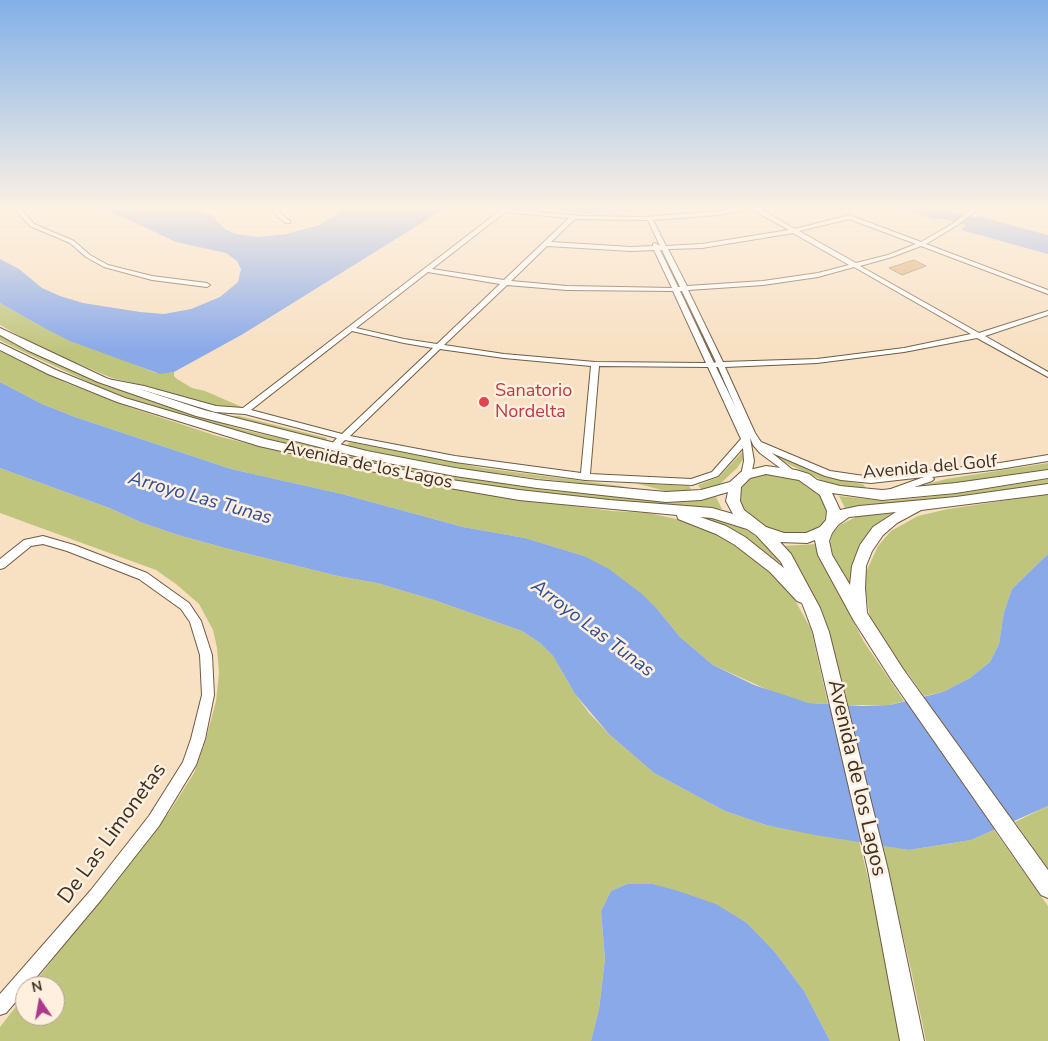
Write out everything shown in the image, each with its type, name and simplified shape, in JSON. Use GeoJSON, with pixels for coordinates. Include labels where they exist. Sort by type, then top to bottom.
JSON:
{"type":"FeatureCollection","features":[{"type":"Feature","properties":{"kind":"street"},"geometry":{"type":"LineString","coordinates":[[86,255],[106,266],[152,278],[207,285]]}},
{"type":"Feature","properties":{"kind":"street"},"geometry":{"type":"LineString","coordinates":[[244,411],[446,255]]}},
{"type":"Feature","properties":{"kind":"street"},"geometry":{"type":"LineString","coordinates":[[333,447],[535,255]]}},
{"type":"Feature","properties":{"kind":"street"},"geometry":{"type":"LineString","coordinates":[[664,255],[721,365],[746,436],[749,461],[746,475]]}},
{"type":"Feature","properties":{"kind":"street"},"geometry":{"type":"LineString","coordinates":[[835,255],[1048,374]]}},
{"type":"Feature","properties":{"kind":"street"},"geometry":{"type":"LineString","coordinates":[[853,265],[879,255]]}},
{"type":"Feature","properties":{"kind":"street"},"geometry":{"type":"LineString","coordinates":[[430,267],[567,288],[680,288],[789,280],[853,265],[887,255]]}},
{"type":"Feature","properties":{"kind":"street"},"geometry":{"type":"LineString","coordinates":[[950,255],[1048,292]]}},
{"type":"Feature","properties":{"kind":"street"},"geometry":{"type":"LineString","coordinates":[[680,288],[711,365],[746,436],[774,461],[816,484],[831,502],[834,511],[822,541],[825,555],[860,616],[897,674],[1048,888]]}},
{"type":"Feature","properties":{"kind":"street"},"geometry":{"type":"LineString","coordinates":[[351,329],[438,347],[504,356],[594,364],[768,364],[863,356],[945,344],[980,336],[1048,313]]}},
{"type":"Feature","properties":{"kind":"street","name":"Avenida de los Lagos"},"geometry":{"type":"LineString","coordinates":[[0,331],[31,348],[102,380],[200,413],[274,434],[333,447],[464,474],[537,484],[666,497],[701,495],[735,485]]}},
{"type":"Feature","properties":{"kind":"street","name":"Avenida de los Lagos"},"geometry":{"type":"LineString","coordinates":[[0,346],[52,372],[121,400],[263,443],[438,482],[518,494],[712,513],[757,528],[786,558],[812,608],[821,632],[878,870],[912,1041]]}},
{"type":"Feature","properties":{"kind":"street"},"geometry":{"type":"LineString","coordinates":[[586,477],[594,364]]}},
{"type":"Feature","properties":{"kind":"street"},"geometry":{"type":"LineString","coordinates":[[102,380],[144,388],[215,409],[244,411],[343,437],[455,459],[615,480],[680,483],[705,479],[715,474],[746,436]]}},
{"type":"Feature","properties":{"kind":"street"},"geometry":{"type":"LineString","coordinates":[[756,443],[804,465],[842,478],[871,480],[1048,458]]}},
{"type":"Feature","properties":{"kind":"street"},"geometry":{"type":"LineString","coordinates":[[791,472],[766,470],[746,475],[735,485],[732,501],[739,513],[757,528],[784,538],[796,539],[812,536],[829,526]]}},
{"type":"Feature","properties":{"kind":"street"},"geometry":{"type":"LineString","coordinates":[[882,495],[946,472]]}},
{"type":"Feature","properties":{"kind":"street","name":"Avenida del Golf"},"geometry":{"type":"LineString","coordinates":[[816,484],[840,491],[882,495],[956,488],[1048,474]]}},
{"type":"Feature","properties":{"kind":"street"},"geometry":{"type":"LineString","coordinates":[[615,480],[666,497]]}},
{"type":"Feature","properties":{"kind":"street","name":"Avenida del Golf"},"geometry":{"type":"LineString","coordinates":[[829,526],[846,513],[974,500],[1048,489]]}},
{"type":"Feature","properties":{"kind":"street"},"geometry":{"type":"LineString","coordinates":[[860,616],[857,588],[859,566],[865,548],[878,531],[892,520],[923,505]]}},
{"type":"Feature","properties":{"kind":"street"},"geometry":{"type":"LineString","coordinates":[[648,508],[702,522],[740,541],[776,568],[812,608]]}},
{"type":"Feature","properties":{"kind":"street","name":"De Las Limonetas"},"geometry":{"type":"LineString","coordinates":[[0,565],[28,543],[43,540],[70,548],[143,576],[174,595],[185,606],[195,621],[206,655],[208,686],[204,716],[189,765],[158,814],[96,895],[0,1007]]}},
{"type":"Feature","properties":{"kind":"green space"},"geometry":{"type":"Polygon","coordinates":[[[0,303],[44,328],[156,373],[174,372],[174,376],[177,379],[192,388],[205,391],[242,407],[228,409],[112,378],[43,349],[0,325],[0,303]]]}},
{"type":"Feature","properties":{"kind":"green space"},"geometry":{"type":"Polygon","coordinates":[[[0,336],[103,384],[244,430],[371,459],[553,491],[684,502],[716,497],[722,509],[553,496],[465,482],[314,451],[242,433],[144,404],[99,387],[9,345],[0,340],[0,336]]]}},
{"type":"Feature","properties":{"kind":"green space"},"geometry":{"type":"Polygon","coordinates":[[[0,350],[66,383],[129,407],[217,436],[314,460],[415,481],[527,500],[612,511],[649,513],[694,523],[717,533],[758,560],[770,570],[792,595],[811,629],[828,704],[809,703],[775,693],[713,665],[680,637],[658,610],[584,556],[525,538],[463,527],[342,494],[231,469],[75,417],[42,404],[0,382],[0,350]]]}},
{"type":"Feature","properties":{"kind":"green space"},"geometry":{"type":"Polygon","coordinates":[[[224,416],[239,416],[327,438],[326,441],[224,416]]]}},
{"type":"Feature","properties":{"kind":"green space"},"geometry":{"type":"Polygon","coordinates":[[[350,442],[483,468],[621,486],[636,490],[484,472],[346,446],[350,442]]]}},
{"type":"Feature","properties":{"kind":"green space"},"geometry":{"type":"Polygon","coordinates":[[[745,449],[746,455],[737,468],[719,485],[702,491],[698,485],[719,477],[745,449]]]}},
{"type":"Feature","properties":{"kind":"green space"},"geometry":{"type":"Polygon","coordinates":[[[765,449],[818,473],[839,480],[863,484],[869,492],[830,484],[788,464],[765,449]]]}},
{"type":"Feature","properties":{"kind":"green space"},"geometry":{"type":"Polygon","coordinates":[[[1048,463],[1048,469],[1037,472],[913,488],[946,479],[1048,463]]]}},
{"type":"Feature","properties":{"kind":"green space"},"geometry":{"type":"Polygon","coordinates":[[[0,468],[178,535],[338,576],[377,583],[434,600],[522,631],[540,643],[553,656],[575,694],[589,713],[609,734],[654,773],[725,811],[766,825],[859,841],[888,961],[904,1041],[830,1041],[804,991],[775,952],[747,923],[715,904],[679,891],[627,884],[611,891],[601,911],[605,959],[599,1009],[591,1041],[0,1041],[0,1027],[15,1008],[15,1026],[65,1026],[65,976],[40,976],[170,811],[194,773],[206,739],[216,701],[219,673],[213,630],[199,604],[176,584],[156,570],[0,513],[0,468]]]}},
{"type":"Feature","properties":{"kind":"green space"},"geometry":{"type":"Polygon","coordinates":[[[770,472],[798,478],[821,494],[826,504],[827,514],[823,523],[814,530],[802,533],[786,533],[771,530],[757,523],[739,505],[739,486],[746,479],[770,472]]]}},
{"type":"Feature","properties":{"kind":"green space"},"geometry":{"type":"Polygon","coordinates":[[[1048,479],[1048,485],[1029,489],[888,505],[845,508],[839,496],[886,501],[955,494],[1048,479]]]}},
{"type":"Feature","properties":{"kind":"green space"},"geometry":{"type":"Polygon","coordinates":[[[635,483],[689,486],[694,493],[673,493],[635,483]]]}},
{"type":"Feature","properties":{"kind":"green space"},"geometry":{"type":"Polygon","coordinates":[[[1048,494],[1048,554],[1012,589],[1004,612],[999,644],[990,662],[970,678],[943,692],[924,696],[907,672],[901,673],[870,618],[865,586],[866,572],[878,546],[891,531],[918,516],[948,509],[1048,494]]]}},
{"type":"Feature","properties":{"kind":"green space"},"geometry":{"type":"Polygon","coordinates":[[[898,513],[886,522],[850,587],[835,561],[830,543],[833,532],[840,525],[858,516],[898,513]]]}},
{"type":"Feature","properties":{"kind":"green space"},"geometry":{"type":"Polygon","coordinates":[[[692,515],[710,517],[741,527],[752,533],[774,554],[783,569],[692,515]]]}},
{"type":"Feature","properties":{"kind":"green space"},"geometry":{"type":"Polygon","coordinates":[[[817,544],[818,553],[864,642],[904,701],[890,705],[847,705],[782,546],[817,544]]]}},
{"type":"Feature","properties":{"kind":"green space"},"geometry":{"type":"Polygon","coordinates":[[[1048,806],[1048,878],[1042,870],[1047,867],[1015,822],[1048,806]]]}},
{"type":"Feature","properties":{"kind":"green space"},"geometry":{"type":"Polygon","coordinates":[[[994,830],[1048,906],[1048,1041],[926,1041],[882,845],[909,850],[971,840],[994,830]]]}},
{"type":"Feature","properties":{"kind":"water"},"geometry":{"type":"Polygon","coordinates":[[[228,255],[371,255],[243,334],[174,372],[160,374],[70,341],[0,303],[0,259],[19,269],[42,288],[60,296],[83,303],[164,314],[191,309],[220,297],[238,282],[241,269],[237,261],[228,255]]]}},
{"type":"Feature","properties":{"kind":"water","name":"Arroyo Las Tunas"},"geometry":{"type":"Polygon","coordinates":[[[0,382],[42,404],[75,417],[231,469],[342,494],[463,527],[525,538],[584,556],[609,569],[642,594],[680,637],[713,665],[754,685],[809,703],[862,706],[890,705],[943,692],[970,678],[990,662],[999,644],[1004,612],[1012,589],[1048,554],[1048,806],[971,840],[909,850],[766,825],[725,811],[654,773],[609,734],[575,694],[553,656],[540,643],[522,631],[434,600],[377,583],[338,576],[178,535],[0,468],[0,382]]]}},
{"type":"Feature","properties":{"kind":"water"},"geometry":{"type":"Polygon","coordinates":[[[627,884],[652,884],[679,891],[716,904],[747,923],[775,952],[804,991],[830,1041],[591,1041],[599,1009],[605,959],[601,911],[611,891],[627,884]]]}},
{"type":"Feature","properties":{"kind":"building"},"geometry":{"type":"Polygon","coordinates":[[[914,260],[926,266],[902,275],[889,268],[914,260]]]}},
{"type":"Feature","properties":{"kind":"place","name":"Sanatorio Nordelta"},"geometry":{"type":"Point","coordinates":[484,402]}}]}
